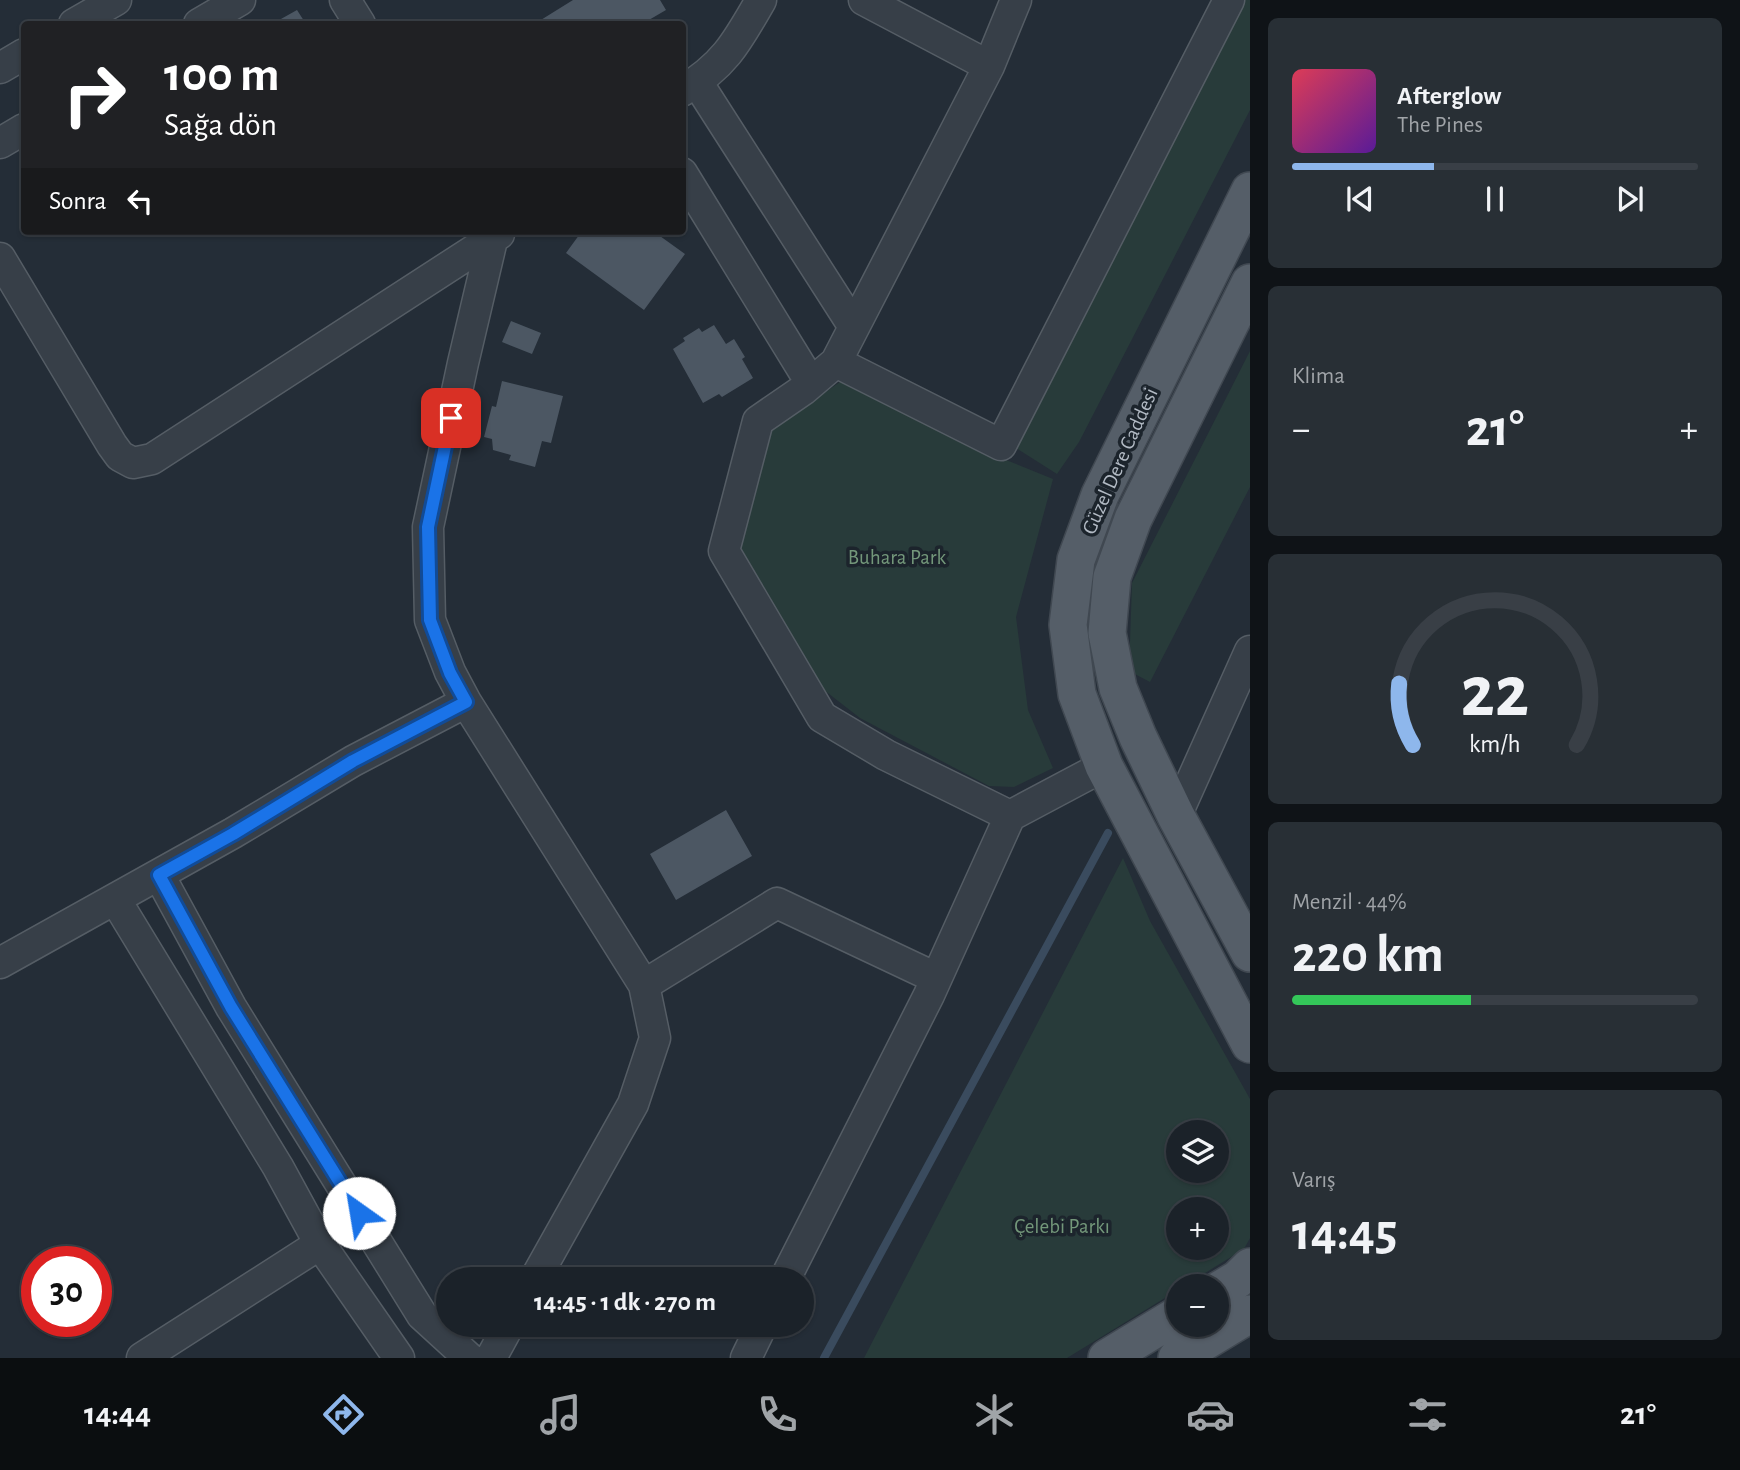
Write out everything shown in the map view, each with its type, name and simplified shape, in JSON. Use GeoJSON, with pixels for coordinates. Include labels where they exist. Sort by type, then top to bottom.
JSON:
{"type":"FeatureCollection","features":[{"type":"Feature","properties":{"kind":"main road","name":"Güzel Dere Caddesi"},"geometry":{"type":"LineString","coordinates":[[1250,191],[1100,495],[1076,561],[1068,625],[1076,694],[1104,766],[1250,1044]]}},
{"type":"Feature","properties":{"kind":"main road","name":"Güzel Dere Caddesi"},"geometry":{"type":"LineString","coordinates":[[1250,283],[1133,519],[1112,576],[1107,633],[1118,688],[1138,737],[1175,816],[1250,953]]}},
{"type":"Feature","properties":{"kind":"main road"},"geometry":{"type":"LineString","coordinates":[[1229,1284],[1250,1266]]}},
{"type":"Feature","properties":{"kind":"main road"},"geometry":{"type":"LineString","coordinates":[[1177,1358],[1250,1314]]}},
{"type":"Feature","properties":{"kind":"main road"},"geometry":{"type":"LineString","coordinates":[[1107,1358],[1166,1322]]}},
{"type":"Feature","properties":{"kind":"street"},"geometry":{"type":"LineString","coordinates":[[79,21],[116,0]]}},
{"type":"Feature","properties":{"kind":"street"},"geometry":{"type":"LineString","coordinates":[[204,21],[240,0]]}},
{"type":"Feature","properties":{"kind":"street"},"geometry":{"type":"LineString","coordinates":[[345,0],[358,21]]}},
{"type":"Feature","properties":{"kind":"street"},"geometry":{"type":"LineString","coordinates":[[761,0],[740,37],[717,67],[690,87],[854,327]]}},
{"type":"Feature","properties":{"kind":"street"},"geometry":{"type":"LineString","coordinates":[[864,0],[989,66]]}},
{"type":"Feature","properties":{"kind":"street"},"geometry":{"type":"LineString","coordinates":[[1010,816],[886,755],[822,717],[723,551],[758,421],[836,362],[989,66],[1016,0]]}},
{"type":"Feature","properties":{"kind":"street"},"geometry":{"type":"LineString","coordinates":[[836,362],[1001,445],[1229,0]]}},
{"type":"Feature","properties":{"kind":"street"},"geometry":{"type":"LineString","coordinates":[[0,68],[21,56]]}},
{"type":"Feature","properties":{"kind":"street"},"geometry":{"type":"LineString","coordinates":[[0,143],[21,131]]}},
{"type":"Feature","properties":{"kind":"street"},"geometry":{"type":"LineString","coordinates":[[686,180],[811,383]]}},
{"type":"Feature","properties":{"kind":"street"},"geometry":{"type":"LineString","coordinates":[[0,258],[112,445],[120,456],[133,463],[152,459],[492,235]]}},
{"type":"Feature","properties":{"kind":"street"},"geometry":{"type":"LineString","coordinates":[[494,235],[428,527],[430,620],[450,673],[466,702],[644,985],[655,1038],[633,1104],[542,1267]]}},
{"type":"Feature","properties":{"kind":"street"},"geometry":{"type":"LineString","coordinates":[[1175,816],[1250,651]]}},
{"type":"Feature","properties":{"kind":"street"},"geometry":{"type":"LineString","coordinates":[[0,963],[233,834],[353,761],[466,702]]}},
{"type":"Feature","properties":{"kind":"street"},"geometry":{"type":"LineString","coordinates":[[791,1267],[936,978],[1010,816],[1104,766]]}},
{"type":"Feature","properties":{"kind":"street"},"geometry":{"type":"LineString","coordinates":[[159,875],[231,1007],[422,1315],[470,1358]]}},
{"type":"Feature","properties":{"kind":"street"},"geometry":{"type":"LineString","coordinates":[[115,899],[278,1167],[320,1244],[399,1358]]}},
{"type":"Feature","properties":{"kind":"street"},"geometry":{"type":"LineString","coordinates":[[644,985],[777,904],[936,978]]}},
{"type":"Feature","properties":{"kind":"street"},"geometry":{"type":"LineString","coordinates":[[142,1358],[320,1244]]}},
{"type":"Feature","properties":{"kind":"street"},"geometry":{"type":"LineString","coordinates":[[491,1358],[502,1337]]}},
{"type":"Feature","properties":{"kind":"street"},"geometry":{"type":"LineString","coordinates":[[746,1358],[756,1337]]}},
{"type":"Feature","properties":{"kind":"green space"},"geometry":{"type":"Polygon","coordinates":[[[1242,0],[1250,0],[1250,110],[1079,442],[1057,474],[1013,446],[1242,0]]]}},
{"type":"Feature","properties":{"kind":"green space"},"geometry":{"type":"Polygon","coordinates":[[[1250,351],[1250,487],[1150,682],[1129,671],[1132,583],[1250,351]]]}},
{"type":"Feature","properties":{"kind":"green space","name":"Buhara Park"},"geometry":{"type":"Polygon","coordinates":[[[843,380],[959,441],[1053,479],[1016,617],[1028,710],[1053,768],[1014,787],[989,786],[860,718],[824,690],[738,543],[770,430],[843,380]]]}},
{"type":"Feature","properties":{"kind":"green space","name":"Çelebi Parkı"},"geometry":{"type":"Polygon","coordinates":[[[1123,858],[1150,921],[1250,1099],[1250,1238],[1244,1249],[1229,1258],[1229,1197],[1166,1197],[1166,1260],[1226,1260],[1203,1274],[1166,1274],[1166,1297],[1067,1358],[864,1358],[1123,858]]]}},
{"type":"Feature","properties":{"kind":"building"},"geometry":{"type":"Polygon","coordinates":[[[573,0],[660,0],[666,10],[647,21],[539,21],[573,0]]]}},
{"type":"Feature","properties":{"kind":"building"},"geometry":{"type":"Polygon","coordinates":[[[297,10],[304,21],[277,21],[297,10]]]}},
{"type":"Feature","properties":{"kind":"building"},"geometry":{"type":"Polygon","coordinates":[[[579,235],[659,235],[685,254],[644,310],[566,253],[579,235]]]}},
{"type":"Feature","properties":{"kind":"building"},"geometry":{"type":"Polygon","coordinates":[[[511,321],[541,333],[532,354],[502,342],[511,321]]]}},
{"type":"Feature","properties":{"kind":"building"},"geometry":{"type":"Polygon","coordinates":[[[714,325],[726,344],[734,339],[753,378],[722,397],[719,394],[703,403],[673,349],[685,341],[683,338],[699,328],[702,332],[714,325]]]}},
{"type":"Feature","properties":{"kind":"building"},"geometry":{"type":"Polygon","coordinates":[[[502,381],[563,396],[551,443],[542,441],[535,467],[509,460],[511,455],[493,450],[492,439],[484,437],[492,406],[496,407],[502,381]]]}},
{"type":"Feature","properties":{"kind":"building"},"geometry":{"type":"Polygon","coordinates":[[[726,810],[752,856],[676,900],[650,854],[726,810]]]}},
{"type":"Feature","properties":{"kind":"waterway"},"geometry":{"type":"LineString","coordinates":[[824,1358],[1108,833]]}},
{"type":"Feature","properties":{"kind":"route"},"geometry":{"type":"LineString","coordinates":[[359,1213],[231,1007],[159,875],[233,834],[353,761],[466,702],[450,673],[430,620],[428,527],[451,418]]}}]}
